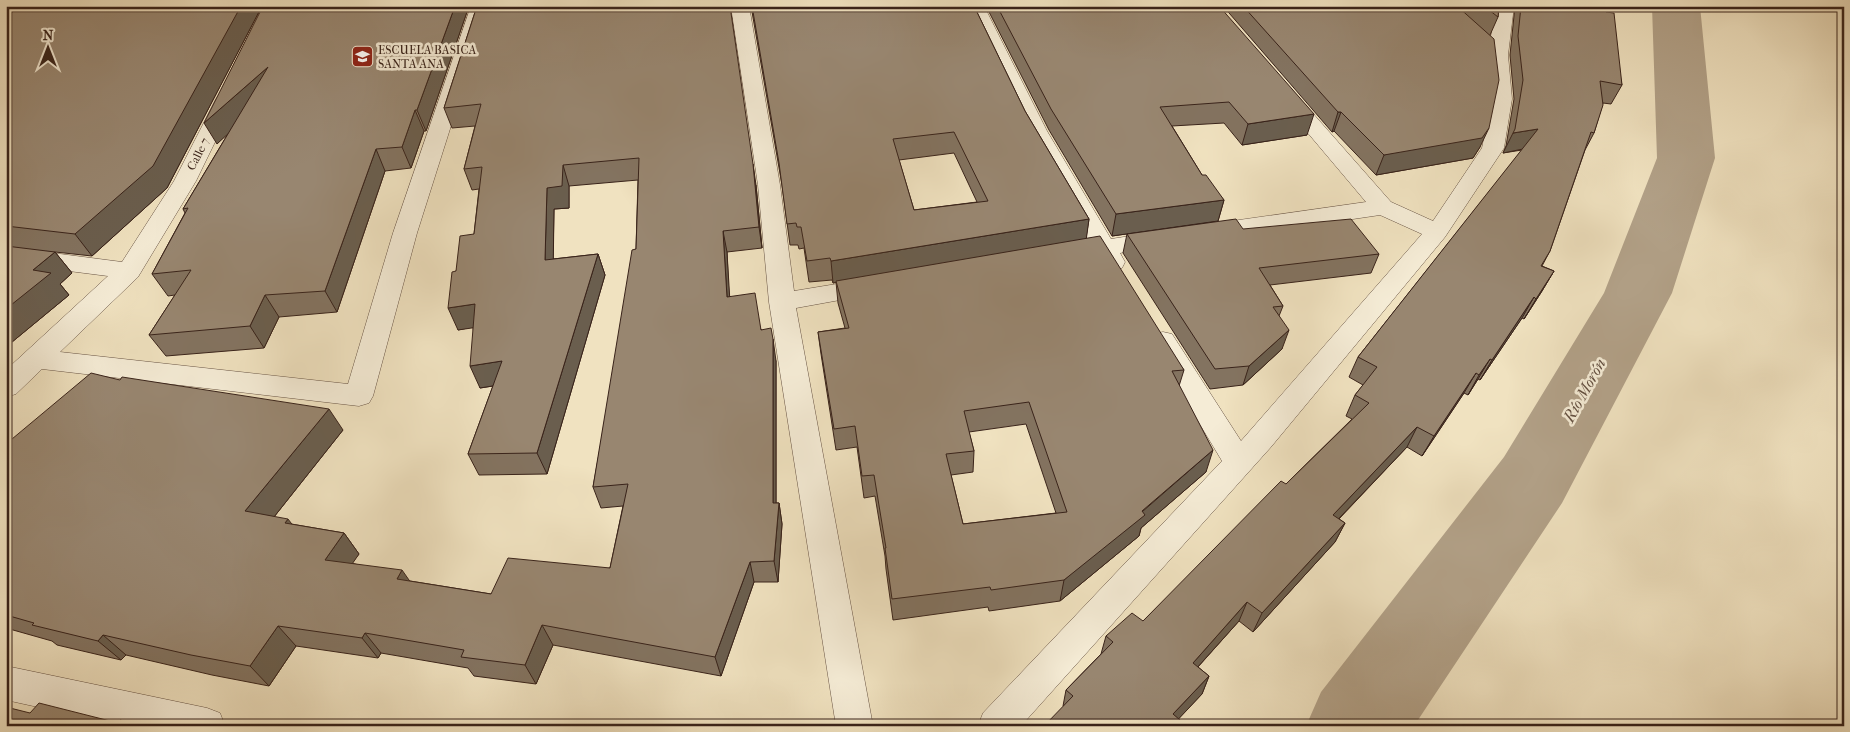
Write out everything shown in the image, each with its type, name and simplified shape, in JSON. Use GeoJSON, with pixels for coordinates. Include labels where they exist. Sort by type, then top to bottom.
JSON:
{"type":"FeatureCollection","features":[{"type":"Feature","properties":{"kind":"street"},"geometry":{"type":"LineString","coordinates":[[38,359],[359,396],[405,232],[480,6]]}},
{"type":"Feature","properties":{"kind":"street"},"geometry":{"type":"LineString","coordinates":[[740,6],[769,186],[782,302],[855,726]]}},
{"type":"Feature","properties":{"kind":"street"},"geometry":{"type":"LineString","coordinates":[[975,6],[1036,131],[1125,280]]}},
{"type":"Feature","properties":{"kind":"street"},"geometry":{"type":"LineString","coordinates":[[996,726],[1238,462],[1268,432],[1437,232],[1493,148],[1502,99],[1491,49],[1506,6]]}},
{"type":"Feature","properties":{"kind":"street"},"geometry":{"type":"LineString","coordinates":[[1273,80],[1383,207],[1437,232]]}},
{"type":"Feature","properties":{"kind":"street","name":"Calle 7"},"geometry":{"type":"LineString","coordinates":[[6,387],[38,359],[129,271],[184,181],[233,85]]}},
{"type":"Feature","properties":{"kind":"street"},"geometry":{"type":"LineString","coordinates":[[1045,257],[1383,207]]}},
{"type":"Feature","properties":{"kind":"street"},"geometry":{"type":"LineString","coordinates":[[6,255],[129,271]]}},
{"type":"Feature","properties":{"kind":"street"},"geometry":{"type":"LineString","coordinates":[[782,302],[898,282]]}},
{"type":"Feature","properties":{"kind":"street"},"geometry":{"type":"LineString","coordinates":[[1150,321],[1238,462]]}},
{"type":"Feature","properties":{"kind":"street"},"geometry":{"type":"LineString","coordinates":[[6,683],[207,726]]}},
{"type":"Feature","properties":{"kind":"building"},"geometry":{"type":"Polygon","coordinates":[[[6,6],[241,6],[153,166],[75,234],[6,226],[6,6]]]}},
{"type":"Feature","properties":{"kind":"building"},"geometry":{"type":"Polygon","coordinates":[[[263,6],[455,6],[402,147],[376,149],[325,291],[265,295],[250,326],[149,335],[191,270],[152,274],[188,208],[183,209],[268,67],[204,123],[263,6]]]}},
{"type":"Feature","properties":{"kind":"building"},"geometry":{"type":"Polygon","coordinates":[[[477,6],[730,6],[753,164],[759,227],[723,231],[727,297],[755,293],[761,330],[771,328],[773,339],[773,503],[779,503],[774,561],[750,562],[715,657],[542,625],[525,665],[461,657],[464,650],[365,633],[362,638],[278,626],[250,666],[103,635],[98,641],[32,625],[34,623],[6,615],[6,444],[91,373],[120,380],[122,377],[329,409],[245,511],[288,519],[285,523],[344,533],[325,560],[402,570],[397,579],[491,594],[508,558],[610,568],[628,484],[593,487],[632,250],[636,249],[639,158],[563,165],[562,186],[547,188],[545,260],[598,254],[537,453],[468,454],[502,361],[470,366],[475,304],[448,308],[452,272],[456,271],[460,236],[474,234],[482,167],[464,169],[481,104],[444,108],[477,6]]]}},
{"type":"Feature","properties":{"kind":"building"},"geometry":{"type":"Polygon","coordinates":[[[752,6],[974,6],[1025,111],[1089,219],[831,261],[830,258],[807,261],[801,227],[797,227],[796,223],[787,224],[779,163],[752,6]],[[954,132],[893,139],[914,210],[988,201],[954,132]]]}},
{"type":"Feature","properties":{"kind":"building"},"geometry":{"type":"Polygon","coordinates":[[[997,6],[1219,6],[1314,114],[1248,124],[1229,102],[1160,107],[1202,175],[1206,175],[1224,200],[1116,214],[1051,109],[997,6]]]}},
{"type":"Feature","properties":{"kind":"building"},"geometry":{"type":"Polygon","coordinates":[[[1243,6],[1457,6],[1494,39],[1499,80],[1489,128],[1482,138],[1384,155],[1341,112],[1338,112],[1243,6]]]}},
{"type":"Feature","properties":{"kind":"building"},"geometry":{"type":"Polygon","coordinates":[[[1484,6],[1499,6],[1498,17],[1484,6]]]}},
{"type":"Feature","properties":{"kind":"building"},"geometry":{"type":"Polygon","coordinates":[[[1521,6],[1605,6],[1606,12],[1614,13],[1622,85],[1600,81],[1603,105],[1594,133],[1591,132],[1550,251],[1541,266],[1554,271],[1536,299],[1534,297],[1492,360],[1490,359],[1479,375],[1476,373],[1434,436],[1417,427],[1333,515],[1345,523],[1262,613],[1247,602],[1193,663],[1209,676],[1173,714],[1187,726],[1044,726],[1073,696],[1066,690],[1113,642],[1106,636],[1132,613],[1143,621],[1281,481],[1286,484],[1369,403],[1355,395],[1377,367],[1358,357],[1538,129],[1513,133],[1523,80],[1518,36],[1521,6]]]}},
{"type":"Feature","properties":{"kind":"building"},"geometry":{"type":"Polygon","coordinates":[[[1236,219],[1243,229],[1351,219],[1379,254],[1259,268],[1283,306],[1273,307],[1289,330],[1249,366],[1215,369],[1127,234],[1236,219]]]}},
{"type":"Feature","properties":{"kind":"building"},"geometry":{"type":"Polygon","coordinates":[[[1100,236],[1184,370],[1172,371],[1213,450],[1142,511],[1145,515],[1064,580],[991,590],[990,587],[892,599],[874,475],[862,476],[855,426],[834,429],[818,332],[849,328],[836,281],[1100,236]],[[1029,402],[964,411],[974,451],[946,454],[963,524],[1067,512],[1029,402]]]}},
{"type":"Feature","properties":{"kind":"building"},"geometry":{"type":"Polygon","coordinates":[[[6,246],[55,252],[33,270],[51,273],[6,309],[6,246]]]}},
{"type":"Feature","properties":{"kind":"building"},"geometry":{"type":"Polygon","coordinates":[[[39,703],[118,723],[120,720],[144,726],[6,726],[6,707],[30,713],[39,703]]]}},
{"type":"Feature","properties":{"kind":"waterway","name":"Río Morón"},"geometry":{"type":"LineString","coordinates":[[1356,726],[1533,480],[1638,293],[1686,158],[1676,6]]}},
{"type":"Feature","properties":{"kind":"place","name":"ESCUELA BASICA SANTA ANA"},"geometry":{"type":"Point","coordinates":[362,57]}}]}
